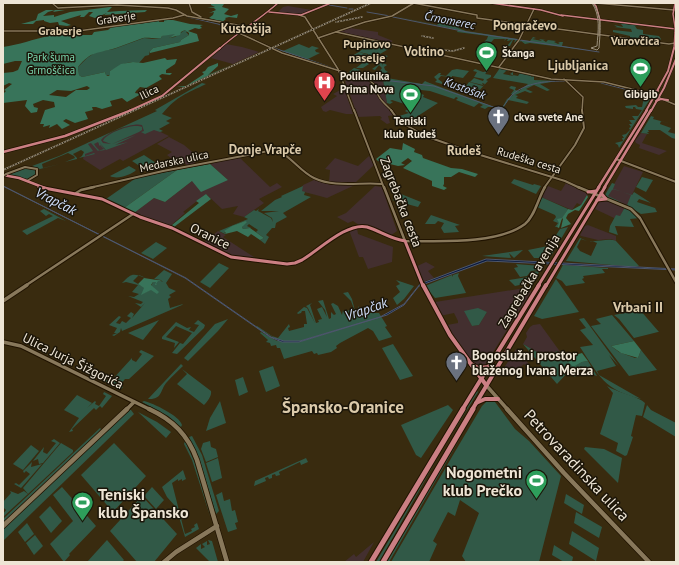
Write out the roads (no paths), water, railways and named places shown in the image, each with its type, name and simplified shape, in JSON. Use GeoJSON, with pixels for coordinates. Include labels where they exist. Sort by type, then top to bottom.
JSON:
{"type":"FeatureCollection","features":[{"type":"Feature","properties":{"kind":"main road","name":"Ilica"},"geometry":{"type":"LineString","coordinates":[[3,152],[65,136],[117,116],[162,96],[239,33],[269,12],[278,3]]}},
{"type":"Feature","properties":{"kind":"main road"},"geometry":{"type":"LineString","coordinates":[[305,15],[331,3]]}},
{"type":"Feature","properties":{"kind":"main road"},"geometry":{"type":"LineString","coordinates":[[492,3],[574,17],[674,29]]}},
{"type":"Feature","properties":{"kind":"main road"},"geometry":{"type":"LineString","coordinates":[[594,3],[600,20]]}},
{"type":"Feature","properties":{"kind":"main road","name":"Zagrebačka avenija"},"geometry":{"type":"LineString","coordinates":[[383,562],[486,385],[656,101],[658,91],[671,65],[675,47],[675,6]]}},
{"type":"Feature","properties":{"kind":"main road","name":"Zagrebačka cesta"},"geometry":{"type":"LineString","coordinates":[[269,12],[305,15]]}},
{"type":"Feature","properties":{"kind":"main road","name":"Zagrebačka avenija"},"geometry":{"type":"LineString","coordinates":[[372,562],[595,193],[669,79],[676,60]]}},
{"type":"Feature","properties":{"kind":"main road"},"geometry":{"type":"LineString","coordinates":[[648,93],[658,91]]}},
{"type":"Feature","properties":{"kind":"main road"},"geometry":{"type":"LineString","coordinates":[[656,101],[660,99],[668,100]]}},
{"type":"Feature","properties":{"kind":"main road","name":"Oranice"},"geometry":{"type":"LineString","coordinates":[[4,175],[27,181],[40,187],[102,199],[133,214],[172,228],[231,257],[287,264],[297,263],[345,231],[355,227],[365,227],[396,240],[405,241]]}},
{"type":"Feature","properties":{"kind":"main road"},"geometry":{"type":"LineString","coordinates":[[588,192],[595,193]]}},
{"type":"Feature","properties":{"kind":"main road"},"geometry":{"type":"LineString","coordinates":[[588,192],[592,198]]}},
{"type":"Feature","properties":{"kind":"main road"},"geometry":{"type":"LineString","coordinates":[[600,195],[606,199]]}},
{"type":"Feature","properties":{"kind":"main road"},"geometry":{"type":"LineString","coordinates":[[597,200],[606,199]]}},
{"type":"Feature","properties":{"kind":"main road"},"geometry":{"type":"LineString","coordinates":[[396,240],[407,246]]}},
{"type":"Feature","properties":{"kind":"main road","name":"Zagrebačka cesta"},"geometry":{"type":"LineString","coordinates":[[405,241],[422,284],[448,333],[486,385]]}},
{"type":"Feature","properties":{"kind":"main road"},"geometry":{"type":"LineString","coordinates":[[468,362],[478,368],[489,367]]}},
{"type":"Feature","properties":{"kind":"main road"},"geometry":{"type":"LineString","coordinates":[[475,404],[485,399],[498,399]]}},
{"type":"Feature","properties":{"kind":"street"},"geometry":{"type":"LineString","coordinates":[[52,3],[58,8],[120,5],[168,8],[178,10],[184,15],[199,19],[249,27]]}},
{"type":"Feature","properties":{"kind":"street"},"geometry":{"type":"LineString","coordinates":[[189,3],[192,12],[202,17],[199,19]]}},
{"type":"Feature","properties":{"kind":"street"},"geometry":{"type":"LineString","coordinates":[[318,38],[390,16],[413,3],[478,15],[476,18],[599,36],[669,44],[675,47]]}},
{"type":"Feature","properties":{"kind":"street"},"geometry":{"type":"LineString","coordinates":[[594,3],[675,10]]}},
{"type":"Feature","properties":{"kind":"street"},"geometry":{"type":"LineString","coordinates":[[499,67],[519,40],[534,9]]}},
{"type":"Feature","properties":{"kind":"street","name":"Graberje"},"geometry":{"type":"LineString","coordinates":[[3,31],[78,31],[173,18],[184,15]]}},
{"type":"Feature","properties":{"kind":"street","name":"Zagrebačka cesta"},"geometry":{"type":"LineString","coordinates":[[299,15],[308,21]]}},
{"type":"Feature","properties":{"kind":"street","name":"Zagrebačka cesta"},"geometry":{"type":"LineString","coordinates":[[305,15],[338,71],[405,241]]}},
{"type":"Feature","properties":{"kind":"street"},"geometry":{"type":"LineString","coordinates":[[599,36],[600,20]]}},
{"type":"Feature","properties":{"kind":"street"},"geometry":{"type":"LineString","coordinates":[[336,32],[551,78],[599,81],[648,93],[668,100],[676,105]]}},
{"type":"Feature","properties":{"kind":"street"},"geometry":{"type":"LineString","coordinates":[[239,33],[282,53],[338,71]]}},
{"type":"Feature","properties":{"kind":"street"},"geometry":{"type":"LineString","coordinates":[[669,44],[675,42]]}},
{"type":"Feature","properties":{"kind":"street","name":"Rudeška cesta"},"geometry":{"type":"LineString","coordinates":[[338,71],[365,78],[373,82],[376,86],[376,93],[397,118],[425,136],[477,154],[552,176],[588,192]]}},
{"type":"Feature","properties":{"kind":"street"},"geometry":{"type":"LineString","coordinates":[[405,241],[447,241],[488,238],[503,235],[523,225],[528,220],[540,194],[575,145],[584,128],[582,116],[583,97],[565,80]]}},
{"type":"Feature","properties":{"kind":"street","name":"Medarska ulica"},"geometry":{"type":"LineString","coordinates":[[76,193],[81,190],[158,172],[256,152],[277,150],[315,179],[332,184],[368,182],[382,184]]}},
{"type":"Feature","properties":{"kind":"street"},"geometry":{"type":"LineString","coordinates":[[616,159],[676,181]]}},
{"type":"Feature","properties":{"kind":"street"},"geometry":{"type":"LineString","coordinates":[[4,175],[25,168],[33,167],[37,169],[37,175],[27,181]]}},
{"type":"Feature","properties":{"kind":"street"},"geometry":{"type":"LineString","coordinates":[[595,193],[600,195]]}},
{"type":"Feature","properties":{"kind":"street"},"geometry":{"type":"LineString","coordinates":[[606,199],[624,205],[638,214],[676,282]]}},
{"type":"Feature","properties":{"kind":"street"},"geometry":{"type":"LineString","coordinates":[[3,301],[133,214]]}},
{"type":"Feature","properties":{"kind":"street","name":"Ulica Jurja Šižgorića"},"geometry":{"type":"LineString","coordinates":[[3,342],[21,346],[164,416],[176,425],[186,437],[197,460],[227,562]]}},
{"type":"Feature","properties":{"kind":"street","name":"Petrovaradinska ulica"},"geometry":{"type":"LineString","coordinates":[[486,385],[564,473],[649,562]]}},
{"type":"Feature","properties":{"kind":"street"},"geometry":{"type":"LineString","coordinates":[[3,526],[134,402]]}},
{"type":"Feature","properties":{"kind":"street"},"geometry":{"type":"LineString","coordinates":[[164,562],[176,552],[217,526]]}},
{"type":"Feature","properties":{"kind":"water"},"geometry":{"type":"Polygon","coordinates":[[[3,186],[186,278],[271,337],[284,341],[300,341],[380,317],[404,304],[420,284],[486,259],[676,270],[487,261],[419,286],[404,305],[387,315],[299,342],[282,342],[270,337],[185,278],[3,186]]]}},
{"type":"Feature","properties":{"kind":"waterway","name":"Črnomerec"},"geometry":{"type":"LineString","coordinates":[[319,3],[325,4]]}},
{"type":"Feature","properties":{"kind":"waterway","name":"Črnomerec"},"geometry":{"type":"LineString","coordinates":[[329,5],[347,8]]}},
{"type":"Feature","properties":{"kind":"waterway","name":"Črnomerec"},"geometry":{"type":"LineString","coordinates":[[367,12],[390,16]]}},
{"type":"Feature","properties":{"kind":"waterway","name":"Kustošak"},"geometry":{"type":"LineString","coordinates":[[188,17],[218,24],[238,32]]}},
{"type":"Feature","properties":{"kind":"waterway","name":"Črnomerec"},"geometry":{"type":"LineString","coordinates":[[393,17],[467,32],[599,52]]}},
{"type":"Feature","properties":{"kind":"waterway","name":"Kustošak"},"geometry":{"type":"LineString","coordinates":[[274,48],[336,69]]}},
{"type":"Feature","properties":{"kind":"waterway","name":"Kustošak"},"geometry":{"type":"LineString","coordinates":[[352,74],[383,80],[434,86],[499,109],[512,95],[524,87],[538,83],[566,81]]}},
{"type":"Feature","properties":{"kind":"waterway","name":"Kustošak"},"geometry":{"type":"LineString","coordinates":[[601,83],[636,92]]}},
{"type":"Feature","properties":{"kind":"tram line"},"geometry":{"type":"LineString","coordinates":[[592,3],[597,13],[598,29],[597,46],[591,48],[597,50],[599,48],[600,19],[593,3]]}},
{"type":"Feature","properties":{"kind":"railway"},"geometry":{"type":"LineString","coordinates":[[3,170],[371,3]]}},
{"type":"Feature","properties":{"kind":"railway"},"geometry":{"type":"LineString","coordinates":[[336,22],[362,17]]}},
{"type":"Feature","properties":{"kind":"railway"},"geometry":{"type":"LineString","coordinates":[[422,36],[433,38]]}},
{"type":"Feature","properties":{"kind":"railway"},"geometry":{"type":"LineString","coordinates":[[432,49],[453,51],[464,48]]}},
{"type":"Feature","properties":{"kind":"place","name":"Štanga"},"geometry":{"type":"Point","coordinates":[487,72]}},
{"type":"Feature","properties":{"kind":"place","name":"Gibigib"},"geometry":{"type":"Point","coordinates":[641,88]}},
{"type":"Feature","properties":{"kind":"place","name":"Poliklinika Prima Nova"},"geometry":{"type":"Point","coordinates":[324,102]}},
{"type":"Feature","properties":{"kind":"place","name":"Teniski klub Rudeš"},"geometry":{"type":"Point","coordinates":[410,114]}},
{"type":"Feature","properties":{"kind":"place","name":"ckva svete Ane"},"geometry":{"type":"Point","coordinates":[498,136]}},
{"type":"Feature","properties":{"kind":"place","name":"Bogoslužni prostor blaženog Ivana Merza"},"geometry":{"type":"Point","coordinates":[457,382]}},
{"type":"Feature","properties":{"kind":"place","name":"Nogometni klub Prečko"},"geometry":{"type":"Point","coordinates":[537,500]}},
{"type":"Feature","properties":{"kind":"place","name":"Teniski klub Špansko"},"geometry":{"type":"Point","coordinates":[82,522]}},
{"type":"Feature","properties":{"kind":"district","name":"Pongračevo"},"geometry":{"type":"Point","coordinates":[525,25]}},
{"type":"Feature","properties":{"kind":"district","name":"Kustošija"},"geometry":{"type":"Point","coordinates":[246,28]}},
{"type":"Feature","properties":{"kind":"district","name":"Graberje"},"geometry":{"type":"Point","coordinates":[60,30]}},
{"type":"Feature","properties":{"kind":"district","name":"Vurovčica"},"geometry":{"type":"Point","coordinates":[635,40]}},
{"type":"Feature","properties":{"kind":"district","name":"Pupinovo naselje"},"geometry":{"type":"Point","coordinates":[367,50]}},
{"type":"Feature","properties":{"kind":"district","name":"Voltino"},"geometry":{"type":"Point","coordinates":[424,51]}},
{"type":"Feature","properties":{"kind":"district","name":"Ljubljanica"},"geometry":{"type":"Point","coordinates":[578,65]}},
{"type":"Feature","properties":{"kind":"district","name":"Donje Vrapče"},"geometry":{"type":"Point","coordinates":[265,149]}},
{"type":"Feature","properties":{"kind":"district","name":"Rudeš"},"geometry":{"type":"Point","coordinates":[464,150]}},
{"type":"Feature","properties":{"kind":"district","name":"Vrbani II"},"geometry":{"type":"Point","coordinates":[638,307]}},
{"type":"Feature","properties":{"kind":"district","name":"Špansko-Oranice"},"geometry":{"type":"Point","coordinates":[343,407]}},
{"type":"Feature","properties":{"kind":"park label","name":"Park šuma Grmoščica"},"geometry":{"type":"Point","coordinates":[51,63]}},
{"type":"Feature","properties":{"kind":"water label","name":"Vrapčak"},"geometry":{"type":"Point","coordinates":[56,201]}},
{"type":"Feature","properties":{"kind":"water label","name":"Vrapčak"},"geometry":{"type":"Point","coordinates":[366,309]}}]}
